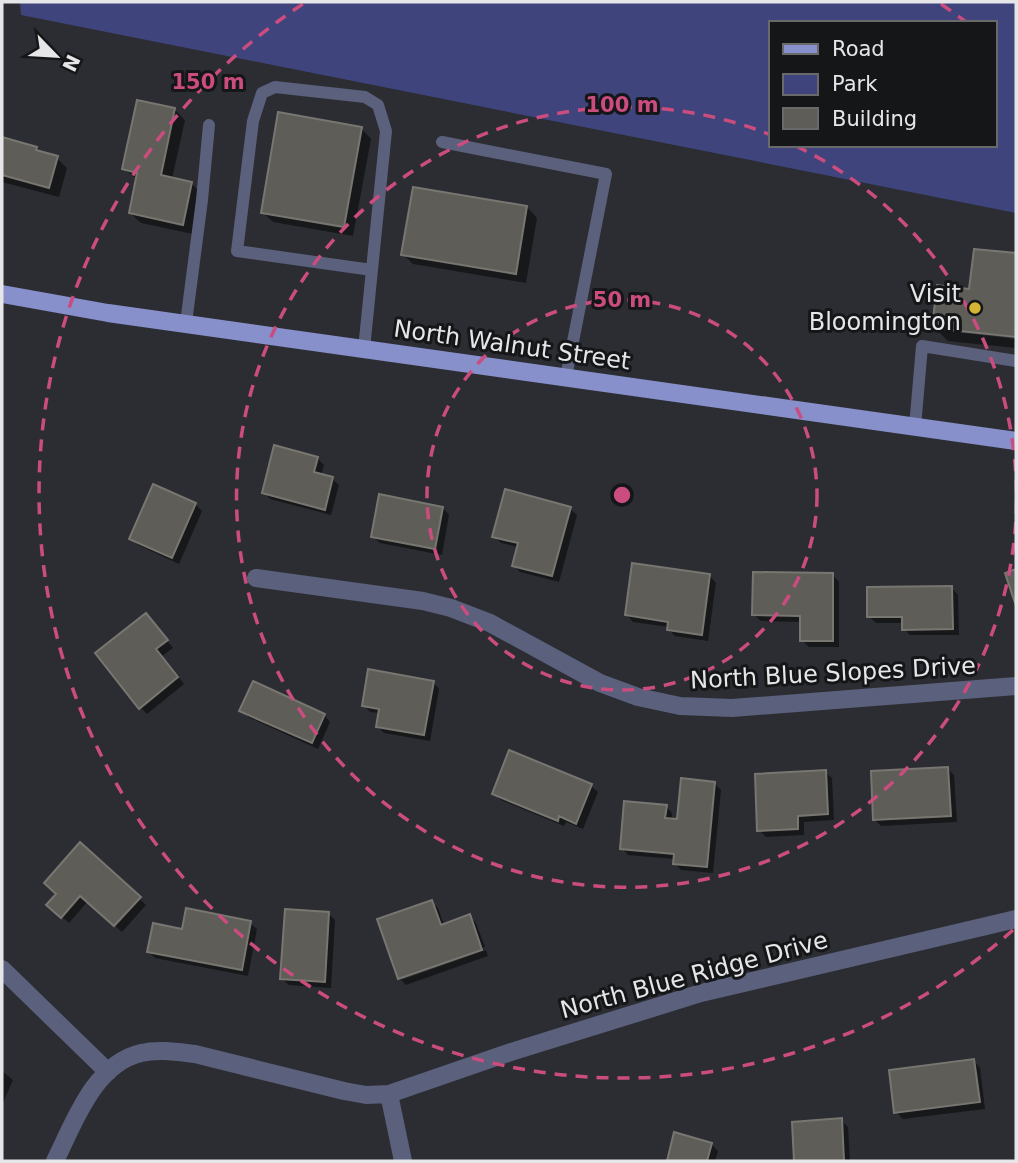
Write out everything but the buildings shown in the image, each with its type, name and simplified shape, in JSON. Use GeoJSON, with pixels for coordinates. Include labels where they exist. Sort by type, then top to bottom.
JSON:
{"type":"FeatureCollection","features":[{"type":"Feature","properties":{"kind":"main road","name":"North Walnut Street"},"geometry":{"type":"LineString","coordinates":[[4,297],[1016,441]]}},
{"type":"Feature","properties":{"kind":"street","name":"North Blue Slopes Drive"},"geometry":{"type":"LineString","coordinates":[[257,578],[423,601],[451,608],[491,623],[600,683],[638,697],[680,706],[732,708],[1016,686]]}},
{"type":"Feature","properties":{"kind":"street","name":"North Blue Ridge Drive"},"geometry":{"type":"LineString","coordinates":[[389,1094],[536,1044],[701,993],[1016,919]]}},
{"type":"Feature","properties":{"kind":"street"},"geometry":{"type":"LineString","coordinates":[[2,969],[108,1072]]}},
{"type":"Feature","properties":{"kind":"street"},"geometry":{"type":"LineString","coordinates":[[55,1161],[83,1104],[108,1072],[122,1061],[138,1054],[173,1051],[216,1058],[344,1091],[366,1095],[389,1094],[403,1161]]}},
{"type":"Feature","properties":{"kind":"lane"},"geometry":{"type":"LineString","coordinates":[[364,349],[372,270],[386,131],[378,105],[365,97],[288,88],[275,87],[262,93],[253,121],[237,251],[372,270]]}},
{"type":"Feature","properties":{"kind":"lane"},"geometry":{"type":"LineString","coordinates":[[187,323],[209,125]]}},
{"type":"Feature","properties":{"kind":"lane"},"geometry":{"type":"LineString","coordinates":[[442,142],[606,174],[566,377]]}},
{"type":"Feature","properties":{"kind":"lane"},"geometry":{"type":"LineString","coordinates":[[915,428],[922,346],[1016,361]]}},
{"type":"Feature","properties":{"kind":"green space"},"geometry":{"type":"Polygon","coordinates":[[[20,2],[1016,2],[1016,213],[21,15],[20,2]]]}},
{"type":"Feature","properties":{"kind":"place","name":"Visit Bloomington"},"geometry":{"type":"Point","coordinates":[975,308]}}]}
